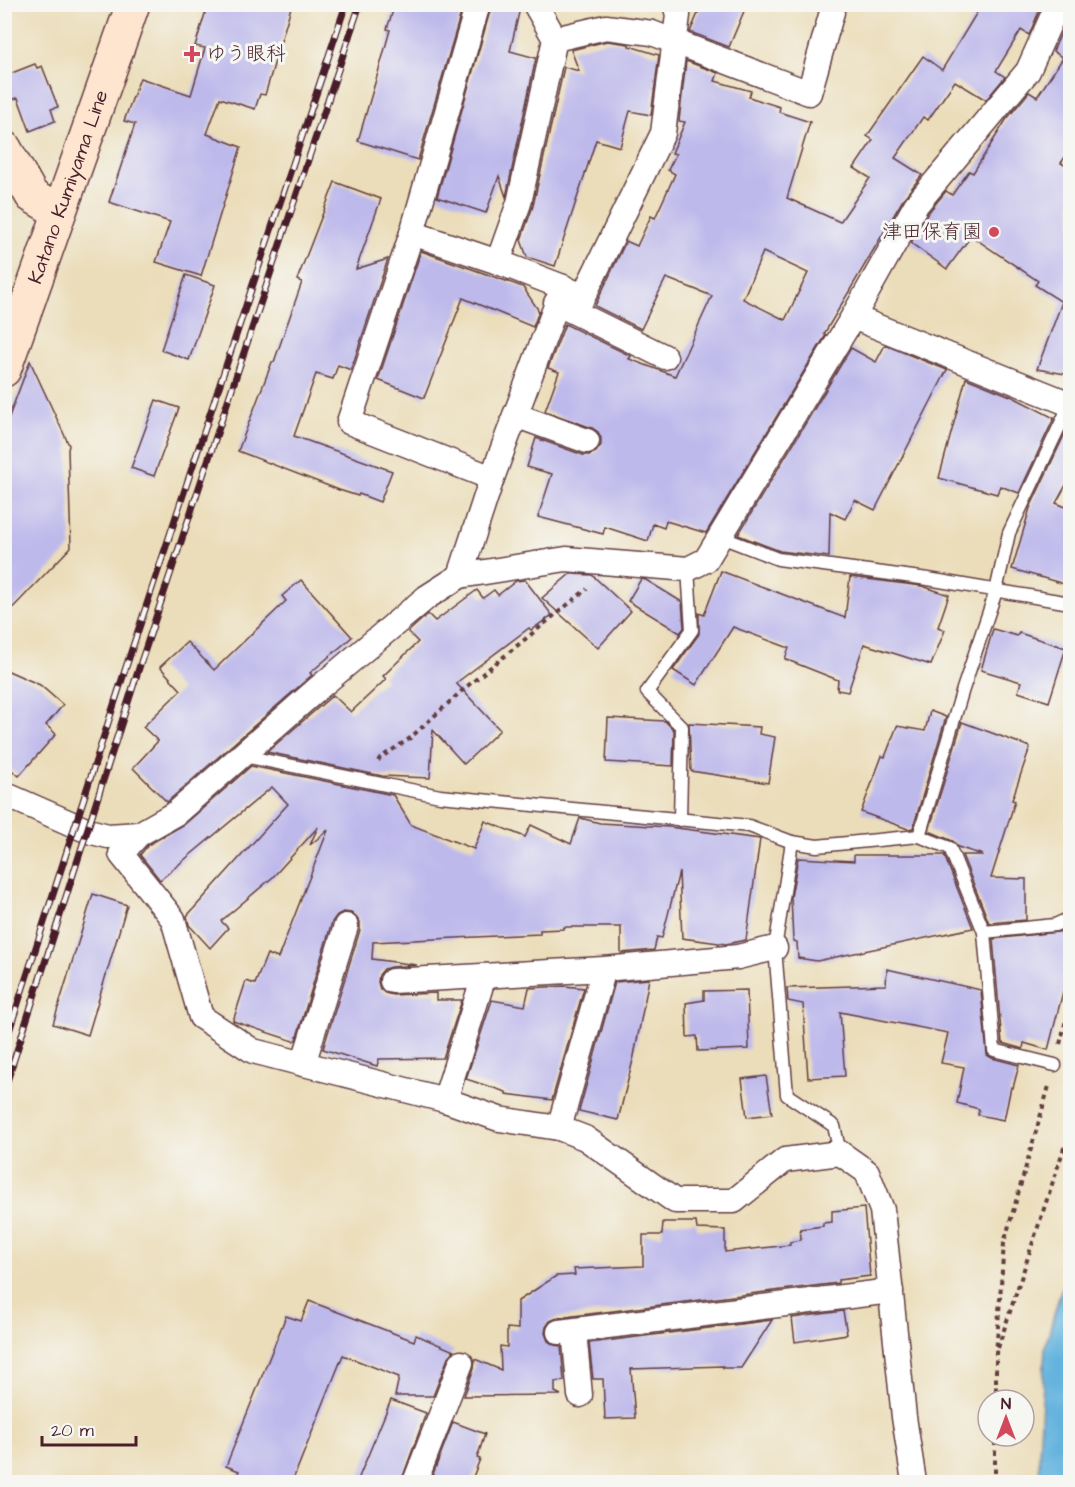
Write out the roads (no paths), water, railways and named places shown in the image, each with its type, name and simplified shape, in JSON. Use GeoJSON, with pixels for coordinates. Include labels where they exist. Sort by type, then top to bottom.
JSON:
{"type":"FeatureCollection","features":[{"type":"Feature","properties":{"kind":"main road","name":"Katano Kumiyama Line"},"geometry":{"type":"LineString","coordinates":[[4,370],[133,4]]}},
{"type":"Feature","properties":{"kind":"main road"},"geometry":{"type":"LineString","coordinates":[[4,147],[32,196],[59,212]]}},
{"type":"Feature","properties":{"kind":"street"},"geometry":{"type":"LineString","coordinates":[[478,4],[412,233],[349,422],[492,478]]}},
{"type":"Feature","properties":{"kind":"street"},"geometry":{"type":"LineString","coordinates":[[498,262],[519,203],[555,39],[535,4]]}},
{"type":"Feature","properties":{"kind":"street"},"geometry":{"type":"LineString","coordinates":[[560,295],[584,297],[663,133],[678,15],[675,4]]}},
{"type":"Feature","properties":{"kind":"street"},"geometry":{"type":"LineString","coordinates":[[914,1482],[882,1210],[867,1172],[840,1154],[785,1160],[734,1202],[675,1201],[585,1138],[559,1128],[499,1119],[444,1100],[253,1051],[201,1017],[174,919],[121,854],[139,834],[177,813],[410,611],[460,576],[566,559],[688,569],[706,560],[853,317],[916,205],[1028,71],[1058,4]]}},
{"type":"Feature","properties":{"kind":"street"},"geometry":{"type":"LineString","coordinates":[[555,39],[606,27],[652,33],[673,43],[809,93],[832,12]]}},
{"type":"Feature","properties":{"kind":"street"},"geometry":{"type":"LineString","coordinates":[[412,233],[498,262],[560,295],[665,357]]}},
{"type":"Feature","properties":{"kind":"street"},"geometry":{"type":"LineString","coordinates":[[460,576],[492,478],[560,295]]}},
{"type":"Feature","properties":{"kind":"street"},"geometry":{"type":"LineString","coordinates":[[853,317],[1070,404]]}},
{"type":"Feature","properties":{"kind":"street"},"geometry":{"type":"LineString","coordinates":[[515,416],[587,441]]}},
{"type":"Feature","properties":{"kind":"street"},"geometry":{"type":"LineString","coordinates":[[4,794],[98,834],[108,836],[139,834]]}},
{"type":"Feature","properties":{"kind":"street"},"geometry":{"type":"LineString","coordinates":[[303,1064],[346,926]]}},
{"type":"Feature","properties":{"kind":"street"},"geometry":{"type":"LineString","coordinates":[[392,981],[604,969],[738,957],[775,948]]}},
{"type":"Feature","properties":{"kind":"street"},"geometry":{"type":"LineString","coordinates":[[559,1128],[604,969]]}},
{"type":"Feature","properties":{"kind":"street"},"geometry":{"type":"LineString","coordinates":[[444,1100],[484,976]]}},
{"type":"Feature","properties":{"kind":"street"},"geometry":{"type":"LineString","coordinates":[[580,1395],[566,1332],[891,1291]]}},
{"type":"Feature","properties":{"kind":"street"},"geometry":{"type":"LineString","coordinates":[[415,1482],[461,1363]]}},
{"type":"Feature","properties":{"kind":"lane"},"geometry":{"type":"LineString","coordinates":[[919,836],[963,689],[996,591],[1008,533],[1070,404]]}},
{"type":"Feature","properties":{"kind":"lane"},"geometry":{"type":"LineString","coordinates":[[721,537],[778,559],[928,579],[1071,603]]}},
{"type":"Feature","properties":{"kind":"lane"},"geometry":{"type":"LineString","coordinates":[[680,820],[682,727],[647,692],[692,630],[688,569]]}},
{"type":"Feature","properties":{"kind":"lane"},"geometry":{"type":"LineString","coordinates":[[244,756],[440,796],[749,826],[792,842],[817,846],[919,836],[950,848],[984,932],[994,1050],[1055,1065]]}},
{"type":"Feature","properties":{"kind":"lane"},"geometry":{"type":"LineString","coordinates":[[792,842],[775,948],[787,1095],[834,1126],[840,1154]]}},
{"type":"Feature","properties":{"kind":"lane"},"geometry":{"type":"LineString","coordinates":[[984,932],[1055,925],[1071,918]]}},
{"type":"Feature","properties":{"kind":"water"},"geometry":{"type":"Polygon","coordinates":[[[1070,1262],[1070,1482],[1040,1482],[1039,1456],[1045,1347],[1070,1262]]]}},
{"type":"Feature","properties":{"kind":"railway"},"geometry":{"type":"LineString","coordinates":[[4,1047],[127,664],[346,4]]}},
{"type":"Feature","properties":{"kind":"railway"},"geometry":{"type":"LineString","coordinates":[[4,1091],[140,665],[360,4]]}},
{"type":"Feature","properties":{"kind":"place","name":"ゆう眼科"},"geometry":{"type":"Point","coordinates":[192,54]}},
{"type":"Feature","properties":{"kind":"place","name":"津田保育園"},"geometry":{"type":"Point","coordinates":[994,232]}}]}
